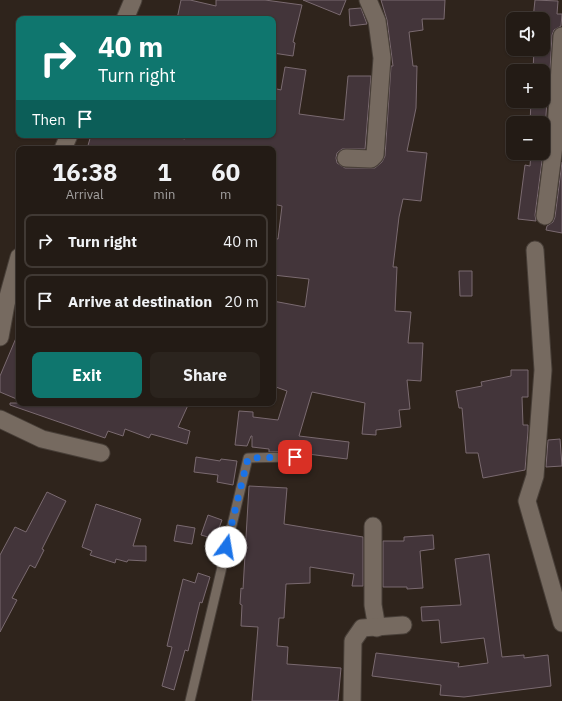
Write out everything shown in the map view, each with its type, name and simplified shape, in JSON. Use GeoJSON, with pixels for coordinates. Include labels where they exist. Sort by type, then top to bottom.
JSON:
{"type":"FeatureCollection","features":[{"type":"Feature","properties":{"kind":"street"},"geometry":{"type":"LineString","coordinates":[[126,16],[133,0]]}},
{"type":"Feature","properties":{"kind":"street"},"geometry":{"type":"LineString","coordinates":[[346,158],[371,159],[375,155],[382,58],[377,21],[368,0]]}},
{"type":"Feature","properties":{"kind":"street"},"geometry":{"type":"LineString","coordinates":[[544,216],[556,130],[562,36]]}},
{"type":"Feature","properties":{"kind":"street"},"geometry":{"type":"LineString","coordinates":[[535,250],[543,370],[535,476],[527,501],[562,623]]}},
{"type":"Feature","properties":{"kind":"street"},"geometry":{"type":"LineString","coordinates":[[0,337],[6,304],[16,268]]}},
{"type":"Feature","properties":{"kind":"street"},"geometry":{"type":"LineString","coordinates":[[0,419],[42,439],[101,453]]}},
{"type":"Feature","properties":{"kind":"street"},"geometry":{"type":"LineString","coordinates":[[373,526],[373,605],[377,628]]}},
{"type":"Feature","properties":{"kind":"street"},"geometry":{"type":"LineString","coordinates":[[352,701],[353,641],[362,628],[404,625]]}},
{"type":"Feature","properties":{"kind":"lane"},"geometry":{"type":"LineString","coordinates":[[190,701],[248,458],[295,457]]}},
{"type":"Feature","properties":{"kind":"building"},"geometry":{"type":"Polygon","coordinates":[[[181,0],[190,0],[216,6],[216,0],[265,0],[302,5],[293,42],[295,43],[293,56],[276,53],[276,16],[178,16],[181,0]]]}},
{"type":"Feature","properties":{"kind":"building"},"geometry":{"type":"Polygon","coordinates":[[[303,0],[346,0],[340,15],[303,0]]]}},
{"type":"Feature","properties":{"kind":"building"},"geometry":{"type":"Polygon","coordinates":[[[381,0],[445,0],[444,19],[422,19],[423,30],[409,32],[413,66],[417,66],[416,108],[407,151],[427,153],[421,201],[403,199],[399,217],[393,267],[397,267],[395,311],[411,312],[408,343],[423,343],[421,381],[407,380],[410,409],[399,410],[401,427],[376,430],[376,435],[362,434],[365,403],[312,392],[299,436],[349,442],[347,459],[300,453],[295,451],[269,452],[269,449],[252,447],[252,436],[247,446],[235,445],[239,411],[253,412],[253,417],[278,420],[287,391],[276,387],[276,302],[305,307],[309,279],[276,275],[276,239],[278,239],[282,206],[276,205],[276,146],[88,146],[90,138],[276,138],[276,89],[281,90],[285,67],[306,70],[299,114],[344,120],[348,76],[371,76],[365,149],[342,149],[337,153],[336,158],[337,163],[345,168],[375,168],[382,162],[385,156],[391,66],[393,66],[387,20],[381,0]]]}},
{"type":"Feature","properties":{"kind":"building"},"geometry":{"type":"Polygon","coordinates":[[[535,0],[558,1],[557,14],[562,14],[561,26],[554,30],[552,35],[550,71],[550,64],[533,64],[534,56],[550,56],[550,12],[534,12],[535,0]]]}},
{"type":"Feature","properties":{"kind":"building"},"geometry":{"type":"Polygon","coordinates":[[[361,8],[367,24],[350,26],[349,9],[361,8]]]}},
{"type":"Feature","properties":{"kind":"building"},"geometry":{"type":"Polygon","coordinates":[[[531,108],[547,108],[546,116],[530,116],[531,108]]]}},
{"type":"Feature","properties":{"kind":"building"},"geometry":{"type":"Polygon","coordinates":[[[530,160],[542,160],[535,215],[536,221],[518,219],[525,165],[530,166],[530,160]]]}},
{"type":"Feature","properties":{"kind":"building"},"geometry":{"type":"Polygon","coordinates":[[[562,162],[562,233],[546,230],[547,226],[553,222],[555,217],[562,162]]]}},
{"type":"Feature","properties":{"kind":"building"},"geometry":{"type":"Polygon","coordinates":[[[459,271],[472,271],[472,296],[460,296],[459,271]]]}},
{"type":"Feature","properties":{"kind":"building"},"geometry":{"type":"Polygon","coordinates":[[[16,338],[16,399],[0,392],[0,376],[16,338]]]}},
{"type":"Feature","properties":{"kind":"building"},"geometry":{"type":"Polygon","coordinates":[[[511,370],[528,370],[528,397],[522,397],[523,425],[528,425],[525,470],[483,478],[478,453],[466,453],[462,408],[459,408],[456,391],[482,386],[481,382],[511,376],[511,370]]]}},
{"type":"Feature","properties":{"kind":"building"},"geometry":{"type":"Polygon","coordinates":[[[10,403],[16,403],[16,406],[188,406],[178,427],[190,431],[187,444],[151,434],[149,438],[125,429],[123,436],[108,431],[105,438],[10,405],[10,403]]]}},
{"type":"Feature","properties":{"kind":"building"},"geometry":{"type":"Polygon","coordinates":[[[560,439],[562,466],[546,467],[548,440],[560,439]]]}},
{"type":"Feature","properties":{"kind":"building"},"geometry":{"type":"Polygon","coordinates":[[[196,457],[220,461],[221,459],[237,461],[233,485],[217,482],[218,475],[194,472],[196,457]]]}},
{"type":"Feature","properties":{"kind":"building"},"geometry":{"type":"Polygon","coordinates":[[[249,486],[287,488],[284,524],[363,537],[363,586],[352,586],[354,574],[310,567],[310,583],[286,584],[284,618],[279,618],[277,646],[288,647],[287,664],[341,668],[338,701],[252,701],[258,627],[241,626],[242,605],[240,604],[241,588],[243,589],[249,486]]]}},
{"type":"Feature","properties":{"kind":"building"},"geometry":{"type":"Polygon","coordinates":[[[47,492],[66,501],[42,549],[44,550],[35,568],[30,565],[12,598],[17,600],[0,632],[0,555],[15,527],[26,532],[47,492]]]}},
{"type":"Feature","properties":{"kind":"building"},"geometry":{"type":"Polygon","coordinates":[[[96,504],[141,519],[133,546],[146,546],[146,561],[128,560],[127,562],[116,559],[115,563],[90,555],[92,551],[82,547],[96,504]]]}},
{"type":"Feature","properties":{"kind":"building"},"geometry":{"type":"Polygon","coordinates":[[[208,515],[222,520],[215,539],[201,535],[208,515]]]}},
{"type":"Feature","properties":{"kind":"building"},"geometry":{"type":"Polygon","coordinates":[[[177,525],[195,528],[192,544],[174,541],[177,525]]]}},
{"type":"Feature","properties":{"kind":"building"},"geometry":{"type":"Polygon","coordinates":[[[433,535],[434,549],[420,551],[423,588],[407,589],[407,587],[383,587],[383,541],[404,541],[404,537],[433,535]]]}},
{"type":"Feature","properties":{"kind":"building"},"geometry":{"type":"Polygon","coordinates":[[[489,554],[502,657],[524,655],[524,658],[548,655],[551,686],[464,697],[440,695],[441,685],[372,676],[376,653],[459,663],[458,667],[488,663],[484,638],[441,643],[439,620],[422,621],[421,607],[461,605],[455,559],[489,554]]]}},
{"type":"Feature","properties":{"kind":"building"},"geometry":{"type":"Polygon","coordinates":[[[198,573],[210,577],[202,603],[200,602],[188,651],[185,650],[174,690],[162,686],[172,647],[167,646],[183,579],[195,583],[198,573]]]}},
{"type":"Feature","properties":{"kind":"route"},"geometry":{"type":"LineString","coordinates":[[226,547],[248,458],[295,457]]}}]}
